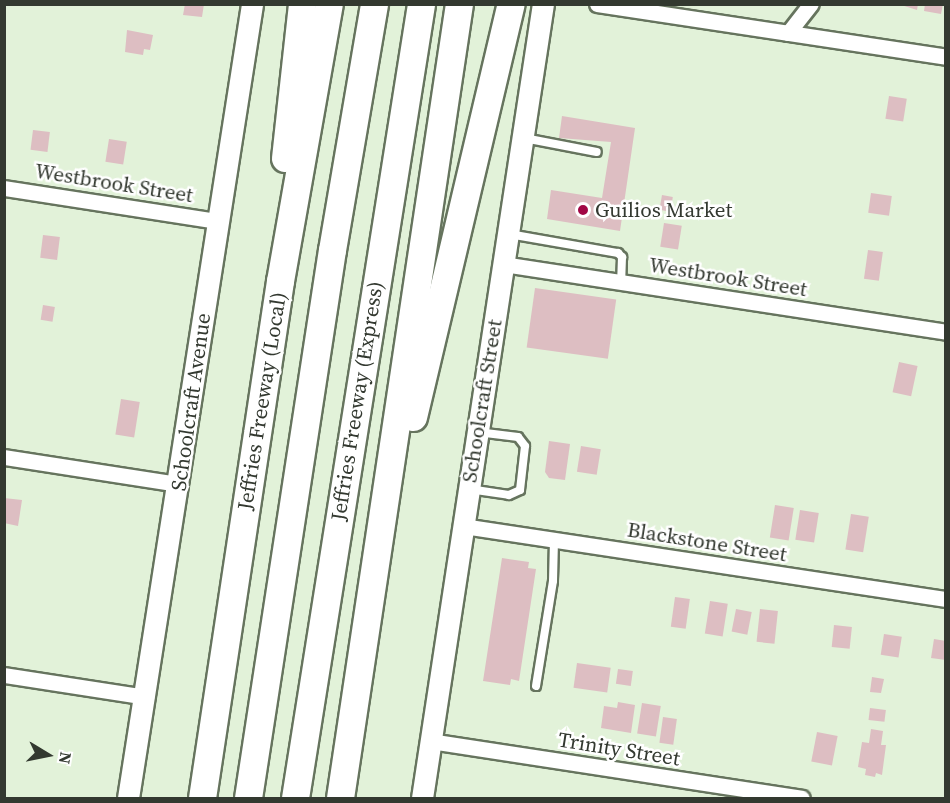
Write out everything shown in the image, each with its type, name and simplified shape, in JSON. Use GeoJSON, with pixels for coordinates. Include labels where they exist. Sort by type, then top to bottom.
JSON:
{"type":"FeatureCollection","features":[{"type":"Feature","properties":{"kind":"highway"},"geometry":{"type":"LineString","coordinates":[[260,414],[268,300],[302,4]]}},
{"type":"Feature","properties":{"kind":"highway","name":"Jeffries Freeway (Local)"},"geometry":{"type":"LineString","coordinates":[[202,798],[260,414],[329,4]]}},
{"type":"Feature","properties":{"kind":"highway"},"geometry":{"type":"LineString","coordinates":[[248,798],[332,250],[374,4]]}},
{"type":"Feature","properties":{"kind":"highway","name":"Jeffries Freeway (Express)"},"geometry":{"type":"LineString","coordinates":[[294,798],[421,4]]}},
{"type":"Feature","properties":{"kind":"highway"},"geometry":{"type":"LineString","coordinates":[[340,798],[459,4]]}},
{"type":"Feature","properties":{"kind":"highway"},"geometry":{"type":"LineString","coordinates":[[344,768],[366,698],[414,411],[511,4]]}},
{"type":"Feature","properties":{"kind":"main road","name":"Schoolcraft Avenue"},"geometry":{"type":"LineString","coordinates":[[128,798],[146,697],[252,4]]}},
{"type":"Feature","properties":{"kind":"main road","name":"Schoolcraft Street"},"geometry":{"type":"LineString","coordinates":[[422,798],[543,4]]}},
{"type":"Feature","properties":{"kind":"street"},"geometry":{"type":"LineString","coordinates":[[597,4],[945,57]]}},
{"type":"Feature","properties":{"kind":"street"},"geometry":{"type":"LineString","coordinates":[[788,33],[811,4]]}},
{"type":"Feature","properties":{"kind":"street","name":"Westbrook Street"},"geometry":{"type":"LineString","coordinates":[[4,188],[218,220]]}},
{"type":"Feature","properties":{"kind":"street","name":"Westbrook Street"},"geometry":{"type":"LineString","coordinates":[[503,264],[945,332]]}},
{"type":"Feature","properties":{"kind":"street"},"geometry":{"type":"LineString","coordinates":[[4,457],[178,484]]}},
{"type":"Feature","properties":{"kind":"street","name":"Blackstone Street"},"geometry":{"type":"LineString","coordinates":[[463,526],[945,600]]}},
{"type":"Feature","properties":{"kind":"street"},"geometry":{"type":"LineString","coordinates":[[4,675],[146,697]]}},
{"type":"Feature","properties":{"kind":"street","name":"Trinity Street"},"geometry":{"type":"LineString","coordinates":[[430,741],[802,798]]}},
{"type":"Feature","properties":{"kind":"lane"},"geometry":{"type":"LineString","coordinates":[[522,138],[597,152]]}},
{"type":"Feature","properties":{"kind":"lane"},"geometry":{"type":"LineString","coordinates":[[508,233],[618,253],[622,257],[621,281]]}},
{"type":"Feature","properties":{"kind":"lane"},"geometry":{"type":"LineString","coordinates":[[469,489],[508,495],[520,490],[525,446],[518,437],[478,432]]}},
{"type":"Feature","properties":{"kind":"lane"},"geometry":{"type":"LineString","coordinates":[[536,686],[553,580],[554,540]]}},
{"type":"Feature","properties":{"kind":"building"},"geometry":{"type":"Polygon","coordinates":[[[185,4],[204,4],[202,17],[183,15],[185,4]]]}},
{"type":"Feature","properties":{"kind":"building"},"geometry":{"type":"Polygon","coordinates":[[[898,4],[918,4],[917,10],[898,4]]]}},
{"type":"Feature","properties":{"kind":"building"},"geometry":{"type":"Polygon","coordinates":[[[925,4],[943,4],[941,14],[924,11],[925,4]]]}},
{"type":"Feature","properties":{"kind":"building"},"geometry":{"type":"Polygon","coordinates":[[[127,30],[153,35],[150,50],[144,49],[143,55],[125,52],[127,30]]]}},
{"type":"Feature","properties":{"kind":"building"},"geometry":{"type":"Polygon","coordinates":[[[889,96],[907,99],[903,122],[885,119],[889,96]]]}},
{"type":"Feature","properties":{"kind":"building"},"geometry":{"type":"Polygon","coordinates":[[[562,116],[635,128],[620,231],[547,219],[551,190],[602,198],[611,142],[559,138],[562,116]]]}},
{"type":"Feature","properties":{"kind":"building"},"geometry":{"type":"Polygon","coordinates":[[[33,130],[50,132],[47,152],[31,150],[33,130]]]}},
{"type":"Feature","properties":{"kind":"building"},"geometry":{"type":"Polygon","coordinates":[[[109,139],[127,142],[123,165],[105,162],[109,139]]]}},
{"type":"Feature","properties":{"kind":"building"},"geometry":{"type":"Polygon","coordinates":[[[871,193],[892,196],[889,216],[868,213],[871,193]]]}},
{"type":"Feature","properties":{"kind":"building"},"geometry":{"type":"Polygon","coordinates":[[[662,195],[673,197],[670,212],[659,210],[662,195]]]}},
{"type":"Feature","properties":{"kind":"building"},"geometry":{"type":"Polygon","coordinates":[[[664,223],[682,226],[678,250],[660,247],[664,223]]]}},
{"type":"Feature","properties":{"kind":"building"},"geometry":{"type":"Polygon","coordinates":[[[43,235],[60,237],[57,260],[40,258],[43,235]]]}},
{"type":"Feature","properties":{"kind":"building"},"geometry":{"type":"Polygon","coordinates":[[[868,250],[883,252],[879,281],[864,279],[868,250]]]}},
{"type":"Feature","properties":{"kind":"building"},"geometry":{"type":"Polygon","coordinates":[[[535,288],[616,299],[608,359],[527,347],[535,288]]]}},
{"type":"Feature","properties":{"kind":"building"},"geometry":{"type":"Polygon","coordinates":[[[43,305],[55,307],[53,322],[41,320],[43,305]]]}},
{"type":"Feature","properties":{"kind":"building"},"geometry":{"type":"Polygon","coordinates":[[[899,362],[918,366],[911,396],[893,392],[899,362]]]}},
{"type":"Feature","properties":{"kind":"building"},"geometry":{"type":"Polygon","coordinates":[[[121,399],[140,402],[134,438],[115,435],[121,399]]]}},
{"type":"Feature","properties":{"kind":"building"},"geometry":{"type":"Polygon","coordinates":[[[549,441],[570,444],[565,480],[549,478],[545,472],[549,441]]]}},
{"type":"Feature","properties":{"kind":"building"},"geometry":{"type":"Polygon","coordinates":[[[581,446],[601,449],[597,475],[577,472],[581,446]]]}},
{"type":"Feature","properties":{"kind":"building"},"geometry":{"type":"Polygon","coordinates":[[[4,498],[22,500],[18,526],[4,523],[4,498]]]}},
{"type":"Feature","properties":{"kind":"building"},"geometry":{"type":"Polygon","coordinates":[[[775,505],[794,508],[789,541],[770,538],[775,505]]]}},
{"type":"Feature","properties":{"kind":"building"},"geometry":{"type":"Polygon","coordinates":[[[800,510],[819,513],[814,543],[795,540],[800,510]]]}},
{"type":"Feature","properties":{"kind":"building"},"geometry":{"type":"Polygon","coordinates":[[[851,514],[869,517],[863,552],[845,550],[851,514]]]}},
{"type":"Feature","properties":{"kind":"building"},"geometry":{"type":"Polygon","coordinates":[[[502,558],[529,562],[528,568],[536,569],[519,681],[511,679],[510,685],[483,681],[502,558]]]}},
{"type":"Feature","properties":{"kind":"building"},"geometry":{"type":"Polygon","coordinates":[[[675,597],[690,599],[686,629],[671,627],[675,597]]]}},
{"type":"Feature","properties":{"kind":"building"},"geometry":{"type":"Polygon","coordinates":[[[710,601],[728,604],[723,636],[705,634],[710,601]]]}},
{"type":"Feature","properties":{"kind":"building"},"geometry":{"type":"Polygon","coordinates":[[[736,609],[752,612],[747,635],[732,632],[736,609]]]}},
{"type":"Feature","properties":{"kind":"building"},"geometry":{"type":"Polygon","coordinates":[[[760,609],[778,611],[774,644],[757,642],[760,609]]]}},
{"type":"Feature","properties":{"kind":"building"},"geometry":{"type":"Polygon","coordinates":[[[834,625],[852,627],[850,649],[832,647],[834,625]]]}},
{"type":"Feature","properties":{"kind":"building"},"geometry":{"type":"Polygon","coordinates":[[[884,634],[902,637],[898,658],[881,655],[884,634]]]}},
{"type":"Feature","properties":{"kind":"building"},"geometry":{"type":"Polygon","coordinates":[[[934,639],[946,641],[946,660],[931,658],[934,639]]]}},
{"type":"Feature","properties":{"kind":"building"},"geometry":{"type":"Polygon","coordinates":[[[577,663],[611,668],[607,692],[574,688],[577,663]]]}},
{"type":"Feature","properties":{"kind":"building"},"geometry":{"type":"Polygon","coordinates":[[[618,669],[633,671],[631,686],[616,684],[618,669]]]}},
{"type":"Feature","properties":{"kind":"building"},"geometry":{"type":"Polygon","coordinates":[[[872,677],[884,679],[881,693],[870,692],[872,677]]]}},
{"type":"Feature","properties":{"kind":"building"},"geometry":{"type":"Polygon","coordinates":[[[618,702],[635,705],[631,733],[601,728],[604,706],[617,708],[618,702]]]}},
{"type":"Feature","properties":{"kind":"building"},"geometry":{"type":"Polygon","coordinates":[[[642,703],[661,706],[656,737],[637,734],[642,703]]]}},
{"type":"Feature","properties":{"kind":"building"},"geometry":{"type":"Polygon","coordinates":[[[870,708],[886,710],[884,722],[869,720],[870,708]]]}},
{"type":"Feature","properties":{"kind":"building"},"geometry":{"type":"Polygon","coordinates":[[[663,717],[677,719],[673,745],[659,743],[663,717]]]}},
{"type":"Feature","properties":{"kind":"building"},"geometry":{"type":"Polygon","coordinates":[[[871,729],[883,731],[881,745],[886,745],[882,775],[876,773],[875,777],[865,775],[866,769],[858,767],[862,742],[869,743],[871,729]]]}},
{"type":"Feature","properties":{"kind":"building"},"geometry":{"type":"Polygon","coordinates":[[[817,732],[838,736],[832,765],[811,761],[817,732]]]}},
{"type":"Feature","properties":{"kind":"place","name":"Guilios Market"},"geometry":{"type":"Point","coordinates":[583,210]}}]}
